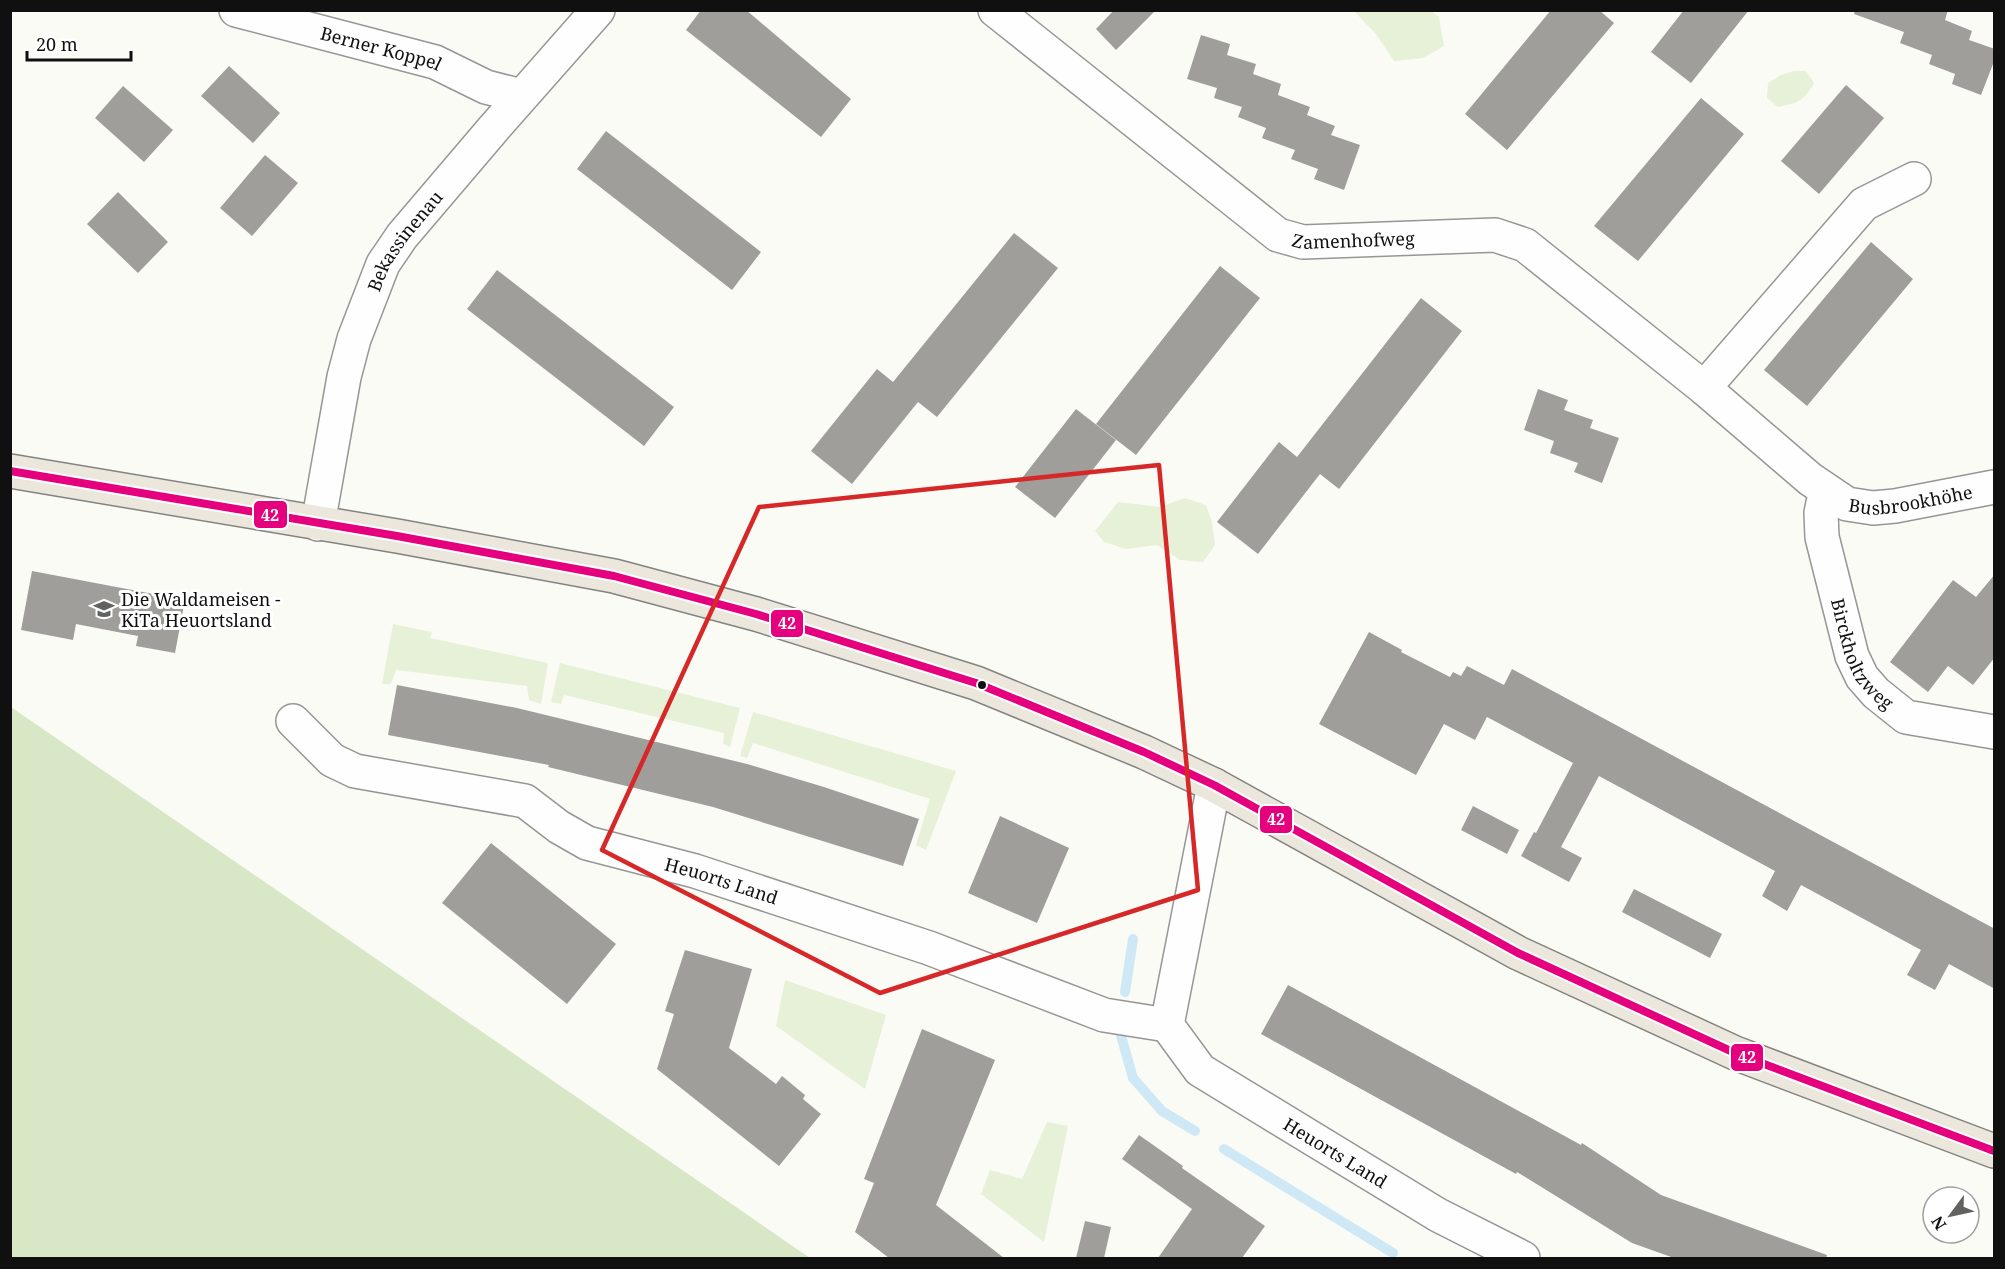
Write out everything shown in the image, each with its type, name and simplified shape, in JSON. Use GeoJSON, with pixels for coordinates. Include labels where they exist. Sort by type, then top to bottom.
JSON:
{"type":"FeatureCollection","features":[{"type":"Feature","properties":{"kind":"main road"},"geometry":{"type":"LineString","coordinates":[[10,471],[397,536],[614,576],[756,614],[976,683],[1144,752],[1214,785],[1518,953],[1735,1053],[1995,1151]]}},
{"type":"Feature","properties":{"kind":"street","name":"Berner Koppel"},"geometry":{"type":"LineString","coordinates":[[236,10],[435,62],[486,87],[521,96]]}},
{"type":"Feature","properties":{"kind":"street","name":"Bekassinenau"},"geometry":{"type":"LineString","coordinates":[[318,524],[344,377],[354,339],[383,264],[402,236],[521,96],[598,10]]}},
{"type":"Feature","properties":{"kind":"street","name":"Zamenhofweg"},"geometry":{"type":"LineString","coordinates":[[995,10],[1278,235],[1303,242],[1495,234],[1525,244],[1704,388],[1829,493]]}},
{"type":"Feature","properties":{"kind":"street"},"geometry":{"type":"LineString","coordinates":[[1704,388],[1864,204],[1914,179]]}},
{"type":"Feature","properties":{"kind":"street","name":"Busbrookhöhe"},"geometry":{"type":"LineString","coordinates":[[1829,493],[1847,504],[1873,508],[1995,487]]}},
{"type":"Feature","properties":{"kind":"street","name":"Birckholtzweg"},"geometry":{"type":"LineString","coordinates":[[1829,493],[1823,503],[1821,513],[1822,537],[1852,656],[1862,676],[1876,693],[1906,717],[1995,732]]}},
{"type":"Feature","properties":{"kind":"street","name":"Heuorts Land"},"geometry":{"type":"LineString","coordinates":[[293,721],[332,760],[355,771],[525,801],[559,827],[587,843],[695,870],[929,948],[1104,1015],[1167,1025],[1200,1070],[1438,1215],[1523,1258]]}},
{"type":"Feature","properties":{"kind":"street"},"geometry":{"type":"LineString","coordinates":[[1167,1025],[1214,785]]}},
{"type":"Feature","properties":{"kind":"highlighted area"},"geometry":{"type":"Polygon","coordinates":[[[1159,465],[1198,890],[880,993],[602,850],[759,507],[1159,465]]]}},
{"type":"Feature","properties":{"kind":"green space"},"geometry":{"type":"Polygon","coordinates":[[[1354,11],[1431,11],[1439,17],[1444,46],[1423,58],[1394,61],[1376,34],[1354,11]]]}},
{"type":"Feature","properties":{"kind":"green space"},"geometry":{"type":"Polygon","coordinates":[[[1794,71],[1806,71],[1814,83],[1800,100],[1778,107],[1767,98],[1768,83],[1781,75],[1794,71]]]}},
{"type":"Feature","properties":{"kind":"green space"},"geometry":{"type":"Polygon","coordinates":[[[1185,498],[1206,505],[1212,522],[1215,545],[1203,562],[1180,560],[1157,545],[1126,549],[1104,542],[1095,531],[1118,502],[1160,507],[1185,498]]]}},
{"type":"Feature","properties":{"kind":"green space"},"geometry":{"type":"Polygon","coordinates":[[[393,624],[432,632],[430,638],[548,663],[541,704],[529,700],[527,686],[396,670],[391,684],[382,684],[393,624]]]}},
{"type":"Feature","properties":{"kind":"green space"},"geometry":{"type":"Polygon","coordinates":[[[560,663],[740,708],[730,747],[723,744],[724,733],[564,695],[561,704],[551,702],[560,663]]]}},
{"type":"Feature","properties":{"kind":"green space"},"geometry":{"type":"Polygon","coordinates":[[[11,707],[810,1258],[11,1258],[11,707]]]}},
{"type":"Feature","properties":{"kind":"green space"},"geometry":{"type":"Polygon","coordinates":[[[753,712],[956,771],[926,850],[916,845],[930,799],[753,743],[747,758],[740,756],[753,712]]]}},
{"type":"Feature","properties":{"kind":"green space"},"geometry":{"type":"Polygon","coordinates":[[[785,980],[886,1015],[865,1089],[776,1026],[785,980]]]}},
{"type":"Feature","properties":{"kind":"green space"},"geometry":{"type":"Polygon","coordinates":[[[1047,1122],[1068,1126],[1044,1242],[981,1194],[990,1170],[1022,1179],[1047,1122]]]}},
{"type":"Feature","properties":{"kind":"building"},"geometry":{"type":"Polygon","coordinates":[[[701,10],[746,10],[851,99],[821,137],[686,30],[701,10]]]}},
{"type":"Feature","properties":{"kind":"building"},"geometry":{"type":"Polygon","coordinates":[[[1114,10],[1156,10],[1116,50],[1096,29],[1114,10]]]}},
{"type":"Feature","properties":{"kind":"building"},"geometry":{"type":"Polygon","coordinates":[[[1551,10],[1599,10],[1614,23],[1507,150],[1465,114],[1551,10]]]}},
{"type":"Feature","properties":{"kind":"building"},"geometry":{"type":"Polygon","coordinates":[[[1684,10],[1749,10],[1691,83],[1651,52],[1684,10]]]}},
{"type":"Feature","properties":{"kind":"building"},"geometry":{"type":"Polygon","coordinates":[[[1855,10],[1948,10],[1945,20],[1972,31],[1969,40],[1995,49],[1995,59],[1981,95],[1952,84],[1955,74],[1929,64],[1932,55],[1900,43],[1904,32],[1854,14],[1855,10]]]}},
{"type":"Feature","properties":{"kind":"building"},"geometry":{"type":"Polygon","coordinates":[[[1201,35],[1230,44],[1227,55],[1256,64],[1253,74],[1281,84],[1278,95],[1310,107],[1307,115],[1335,126],[1331,135],[1360,145],[1344,190],[1314,179],[1318,169],[1291,159],[1295,150],[1262,138],[1266,128],[1238,117],[1242,107],[1214,98],[1217,88],[1187,79],[1201,35]]]}},
{"type":"Feature","properties":{"kind":"building"},"geometry":{"type":"Polygon","coordinates":[[[229,66],[280,113],[253,143],[201,96],[229,66]]]}},
{"type":"Feature","properties":{"kind":"building"},"geometry":{"type":"Polygon","coordinates":[[[1846,85],[1884,118],[1819,194],[1781,161],[1846,85]]]}},
{"type":"Feature","properties":{"kind":"building"},"geometry":{"type":"Polygon","coordinates":[[[123,86],[173,130],[144,162],[95,118],[123,86]]]}},
{"type":"Feature","properties":{"kind":"building"},"geometry":{"type":"Polygon","coordinates":[[[1701,98],[1744,134],[1638,261],[1594,226],[1701,98]]]}},
{"type":"Feature","properties":{"kind":"building"},"geometry":{"type":"Polygon","coordinates":[[[606,131],[761,252],[732,290],[577,169],[606,131]]]}},
{"type":"Feature","properties":{"kind":"building"},"geometry":{"type":"Polygon","coordinates":[[[265,155],[298,183],[252,236],[220,208],[265,155]]]}},
{"type":"Feature","properties":{"kind":"building"},"geometry":{"type":"Polygon","coordinates":[[[118,192],[168,242],[138,273],[87,224],[118,192]]]}},
{"type":"Feature","properties":{"kind":"building"},"geometry":{"type":"Polygon","coordinates":[[[1014,233],[1058,268],[937,417],[918,402],[852,484],[811,451],[877,369],[893,382],[1014,233]]]}},
{"type":"Feature","properties":{"kind":"building"},"geometry":{"type":"Polygon","coordinates":[[[1871,242],[1913,279],[1807,406],[1764,370],[1871,242]]]}},
{"type":"Feature","properties":{"kind":"building"},"geometry":{"type":"Polygon","coordinates":[[[1220,266],[1260,298],[1136,455],[1096,424],[1220,266]]]}},
{"type":"Feature","properties":{"kind":"building"},"geometry":{"type":"Polygon","coordinates":[[[497,270],[674,407],[644,446],[467,309],[497,270]]]}},
{"type":"Feature","properties":{"kind":"building"},"geometry":{"type":"Polygon","coordinates":[[[1421,298],[1462,331],[1339,489],[1320,474],[1258,554],[1217,522],[1279,442],[1297,457],[1421,298]]]}},
{"type":"Feature","properties":{"kind":"building"},"geometry":{"type":"Polygon","coordinates":[[[1538,389],[1568,400],[1564,410],[1593,420],[1590,428],[1619,438],[1602,483],[1574,472],[1578,463],[1550,453],[1554,441],[1524,430],[1538,389]]]}},
{"type":"Feature","properties":{"kind":"building"},"geometry":{"type":"Polygon","coordinates":[[[1076,409],[1116,440],[1055,518],[1015,487],[1076,409]]]}},
{"type":"Feature","properties":{"kind":"building","name":"Die Waldameisen - KiTa Heuortsland"},"geometry":{"type":"Polygon","coordinates":[[[32,571],[185,600],[175,653],[136,646],[138,636],[76,624],[73,640],[21,630],[32,571]]]}},
{"type":"Feature","properties":{"kind":"building"},"geometry":{"type":"Polygon","coordinates":[[[1995,574],[1995,657],[1973,685],[1948,666],[1928,692],[1890,662],[1953,580],[1976,597],[1995,574]]]}},
{"type":"Feature","properties":{"kind":"building"},"geometry":{"type":"Polygon","coordinates":[[[1369,632],[1402,650],[1401,652],[1450,677],[1453,672],[1461,676],[1467,666],[1504,685],[1512,669],[1995,929],[1995,989],[1949,964],[1935,990],[1907,975],[1921,950],[1801,885],[1787,911],[1762,896],[1775,871],[1599,776],[1561,847],[1582,858],[1569,882],[1521,856],[1534,832],[1536,833],[1573,763],[1487,717],[1475,740],[1444,724],[1416,775],[1319,724],[1369,632]]]}},
{"type":"Feature","properties":{"kind":"building"},"geometry":{"type":"Polygon","coordinates":[[[397,685],[517,708],[747,764],[919,819],[903,866],[713,807],[548,767],[549,765],[388,735],[397,685]]]}},
{"type":"Feature","properties":{"kind":"building"},"geometry":{"type":"Polygon","coordinates":[[[1473,806],[1519,830],[1507,854],[1461,830],[1473,806]]]}},
{"type":"Feature","properties":{"kind":"building"},"geometry":{"type":"Polygon","coordinates":[[[1000,816],[1069,848],[1037,923],[968,893],[1000,816]]]}},
{"type":"Feature","properties":{"kind":"building"},"geometry":{"type":"Polygon","coordinates":[[[491,843],[616,944],[567,1004],[442,903],[491,843]]]}},
{"type":"Feature","properties":{"kind":"building"},"geometry":{"type":"Polygon","coordinates":[[[1634,889],[1722,934],[1710,958],[1622,912],[1634,889]]]}},
{"type":"Feature","properties":{"kind":"building"},"geometry":{"type":"Polygon","coordinates":[[[685,950],[752,969],[729,1048],[776,1084],[782,1076],[805,1095],[803,1099],[821,1114],[779,1166],[657,1069],[674,1014],[665,1011],[685,950]]]}},
{"type":"Feature","properties":{"kind":"building"},"geometry":{"type":"Polygon","coordinates":[[[1288,985],[1581,1145],[1582,1143],[1661,1195],[1827,1255],[1826,1258],[1674,1258],[1632,1243],[1517,1172],[1516,1174],[1261,1034],[1288,985]]]}},
{"type":"Feature","properties":{"kind":"building"},"geometry":{"type":"Polygon","coordinates":[[[922,1029],[995,1060],[936,1205],[1004,1258],[889,1258],[855,1232],[874,1183],[864,1179],[922,1029]]]}},
{"type":"Feature","properties":{"kind":"building"},"geometry":{"type":"Polygon","coordinates":[[[1139,1135],[1265,1226],[1242,1258],[1158,1258],[1192,1209],[1122,1159],[1139,1135]]]}},
{"type":"Feature","properties":{"kind":"building"},"geometry":{"type":"Polygon","coordinates":[[[1085,1221],[1111,1227],[1104,1258],[1076,1258],[1085,1221]]]}},
{"type":"Feature","properties":{"kind":"waterway"},"geometry":{"type":"LineString","coordinates":[[1125,992],[1133,939]]}},
{"type":"Feature","properties":{"kind":"waterway"},"geometry":{"type":"LineString","coordinates":[[1120,1032],[1133,1078],[1162,1111],[1195,1131]]}},
{"type":"Feature","properties":{"kind":"waterway"},"geometry":{"type":"LineString","coordinates":[[1224,1149],[1393,1253]]}},
{"type":"Feature","properties":{"kind":"transit line","name":"42"},"geometry":{"type":"LineString","coordinates":[[10,471],[397,536],[614,576],[756,614],[976,683],[1144,752],[1214,785],[1518,953],[1735,1053],[1994,1151]]}},
{"type":"Feature","properties":{"kind":"place","name":"Die Waldameisen - KiTa Heuortsland"},"geometry":{"type":"Point","coordinates":[104,609]}}]}
